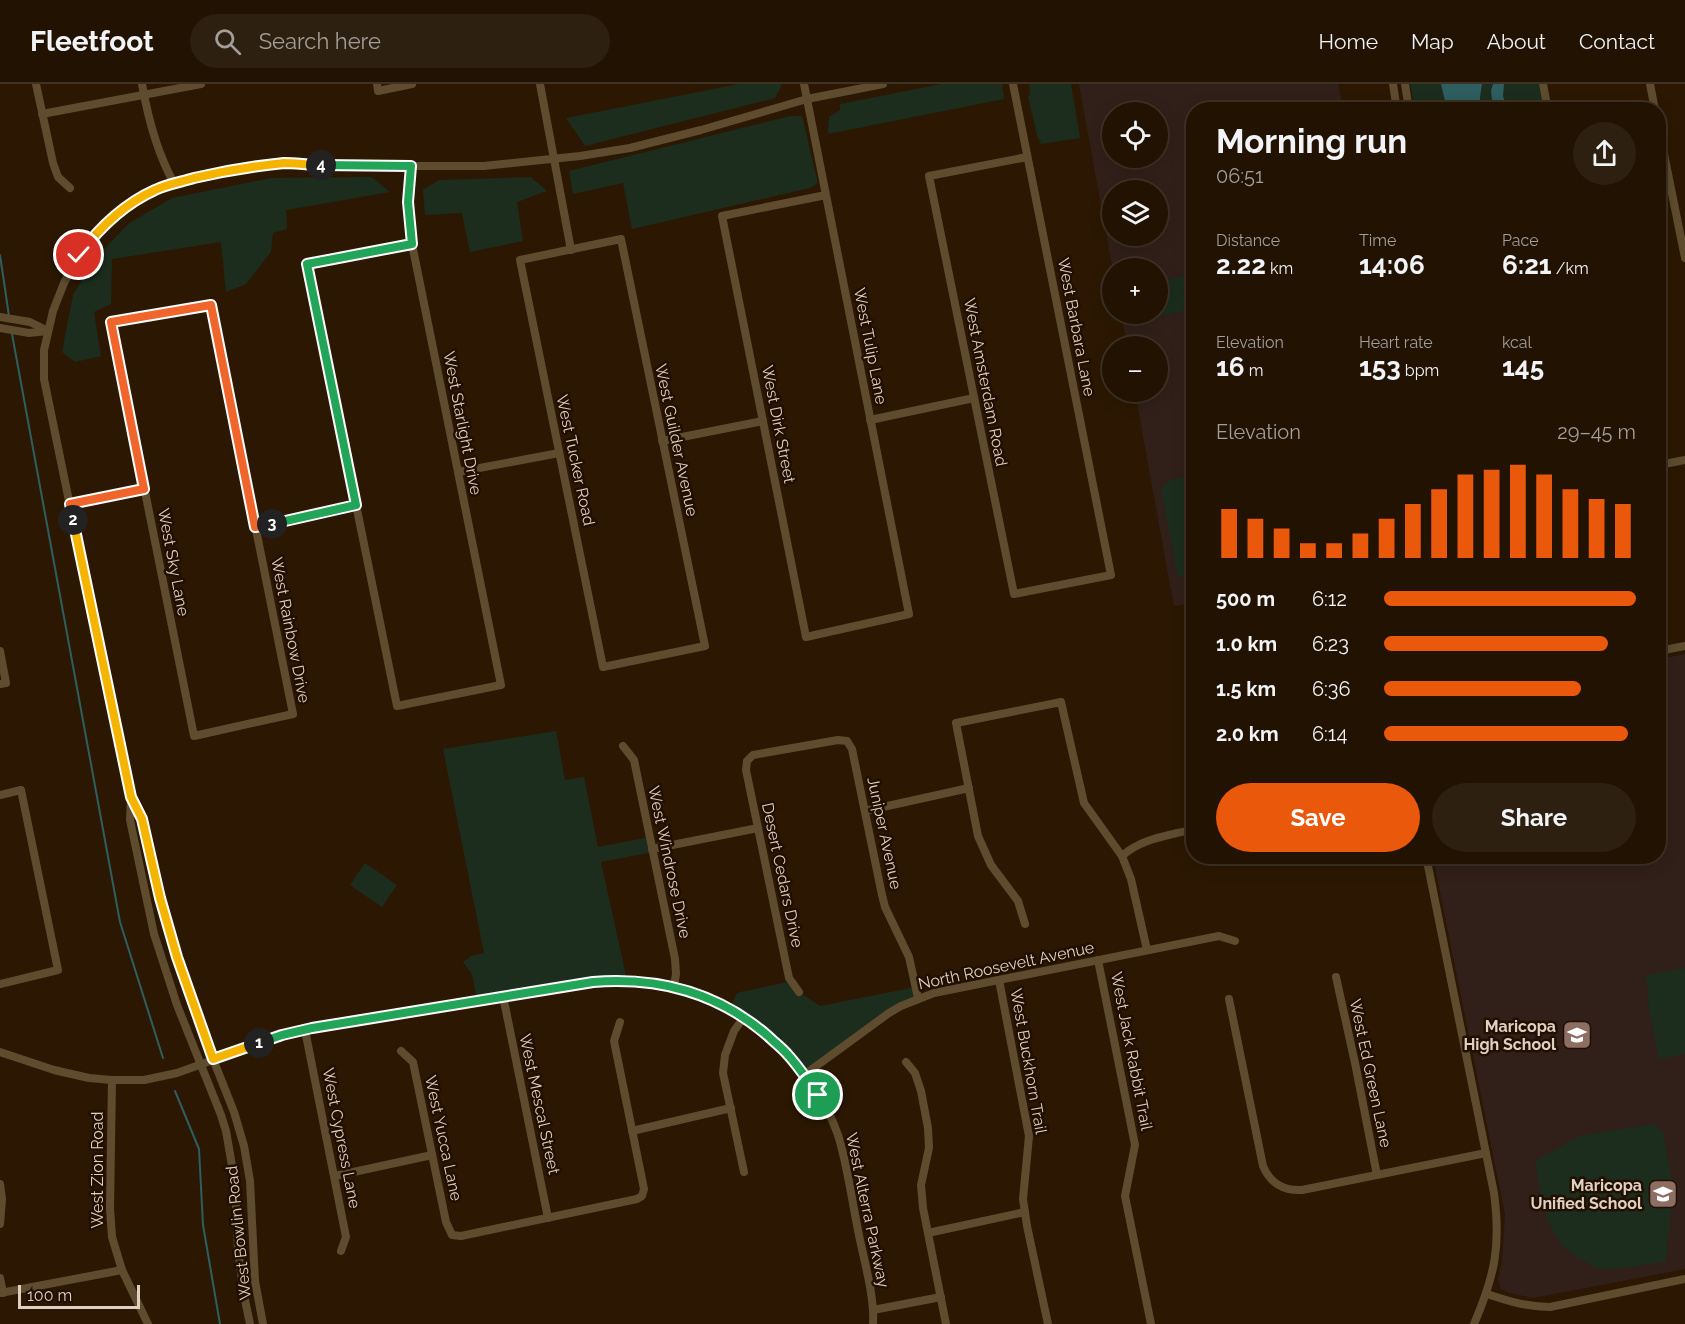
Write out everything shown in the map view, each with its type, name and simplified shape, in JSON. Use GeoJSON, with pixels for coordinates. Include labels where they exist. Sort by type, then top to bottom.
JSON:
{"type":"FeatureCollection","features":[{"type":"Feature","properties":{"kind":"street"},"geometry":{"type":"LineString","coordinates":[[36,84],[52,163],[58,177],[70,188]]}},
{"type":"Feature","properties":{"kind":"street"},"geometry":{"type":"LineString","coordinates":[[142,84],[148,117],[167,171],[174,183]]}},
{"type":"Feature","properties":{"kind":"street"},"geometry":{"type":"LineString","coordinates":[[42,114],[201,84]]}},
{"type":"Feature","properties":{"kind":"street"},"geometry":{"type":"LineString","coordinates":[[377,87],[412,84]]}},
{"type":"Feature","properties":{"kind":"street"},"geometry":{"type":"LineString","coordinates":[[540,84],[571,250]]}},
{"type":"Feature","properties":{"kind":"street","name":"West Tulip Lane"},"geometry":{"type":"LineString","coordinates":[[804,84],[909,614],[806,637]]}},
{"type":"Feature","properties":{"kind":"street","name":"West Bowlin Road"},"geometry":{"type":"LineString","coordinates":[[250,1324],[238,1250],[235,1183],[227,1140],[221,1115],[177,1005],[154,934],[130,820],[131,797],[44,379],[44,350],[53,311],[64,283],[92,237],[123,210],[155,190],[217,172],[286,163],[332,166],[484,166],[554,159],[630,148],[807,99],[883,84]]}},
{"type":"Feature","properties":{"kind":"street","name":"West Barbara Lane"},"geometry":{"type":"LineString","coordinates":[[1012,84],[1111,575],[1014,594]]}},
{"type":"Feature","properties":{"kind":"street"},"geometry":{"type":"LineString","coordinates":[[1393,84],[1396,102]]}},
{"type":"Feature","properties":{"kind":"street"},"geometry":{"type":"LineString","coordinates":[[1405,84],[1408,102]]}},
{"type":"Feature","properties":{"kind":"street"},"geometry":{"type":"LineString","coordinates":[[1543,84],[1546,102]]}},
{"type":"Feature","properties":{"kind":"street"},"geometry":{"type":"LineString","coordinates":[[1650,84],[1653,102]]}},
{"type":"Feature","properties":{"kind":"street","name":"West Amsterdam Road"},"geometry":{"type":"LineString","coordinates":[[1014,594],[929,176],[1027,157]]}},
{"type":"Feature","properties":{"kind":"street"},"geometry":{"type":"LineString","coordinates":[[1666,164],[1685,258]]}},
{"type":"Feature","properties":{"kind":"street","name":"West Starlight Drive"},"geometry":{"type":"LineString","coordinates":[[356,505],[397,706],[501,685],[412,244],[408,202],[411,166]]}},
{"type":"Feature","properties":{"kind":"street","name":"West Dirk Street"},"geometry":{"type":"LineString","coordinates":[[806,637],[722,216],[826,195]]}},
{"type":"Feature","properties":{"kind":"street","name":"West Guilder Avenue"},"geometry":{"type":"LineString","coordinates":[[571,250],[621,240],[705,646],[603,667]]}},
{"type":"Feature","properties":{"kind":"street"},"geometry":{"type":"LineString","coordinates":[[255,527],[356,505],[307,264],[412,244]]}},
{"type":"Feature","properties":{"kind":"street","name":"West Tucker Road"},"geometry":{"type":"LineString","coordinates":[[571,250],[520,260],[603,667]]}},
{"type":"Feature","properties":{"kind":"street","name":"West Sky Lane"},"geometry":{"type":"LineString","coordinates":[[211,305],[111,322],[144,489],[194,736],[293,714]]}},
{"type":"Feature","properties":{"kind":"street","name":"West Rainbow Drive"},"geometry":{"type":"LineString","coordinates":[[211,305],[293,714]]}},
{"type":"Feature","properties":{"kind":"street"},"geometry":{"type":"LineString","coordinates":[[0,317],[30,322],[48,331]]}},
{"type":"Feature","properties":{"kind":"street"},"geometry":{"type":"LineString","coordinates":[[0,328],[29,333],[48,331]]}},
{"type":"Feature","properties":{"kind":"street"},"geometry":{"type":"LineString","coordinates":[[870,420],[974,398]]}},
{"type":"Feature","properties":{"kind":"street"},"geometry":{"type":"LineString","coordinates":[[662,441],[763,421]]}},
{"type":"Feature","properties":{"kind":"street"},"geometry":{"type":"LineString","coordinates":[[458,472],[559,453]]}},
{"type":"Feature","properties":{"kind":"street"},"geometry":{"type":"LineString","coordinates":[[1666,464],[1685,460]]}},
{"type":"Feature","properties":{"kind":"street"},"geometry":{"type":"LineString","coordinates":[[70,504],[144,489]]}},
{"type":"Feature","properties":{"kind":"street"},"geometry":{"type":"LineString","coordinates":[[1666,650],[1685,646]]}},
{"type":"Feature","properties":{"kind":"street"},"geometry":{"type":"LineString","coordinates":[[0,651],[3,683]]}},
{"type":"Feature","properties":{"kind":"street"},"geometry":{"type":"LineString","coordinates":[[1025,924],[1018,901],[991,865],[978,836],[956,723],[1061,702],[1084,803],[1122,856],[1131,879],[1147,950]]}},
{"type":"Feature","properties":{"kind":"street","name":"Desert Cedars Drive"},"geometry":{"type":"LineString","coordinates":[[799,992],[789,978],[746,770],[747,761],[753,755],[838,740],[847,741]]}},
{"type":"Feature","properties":{"kind":"street","name":"Juniper Avenue"},"geometry":{"type":"LineString","coordinates":[[847,741],[852,749],[885,907],[909,957],[918,998]]}},
{"type":"Feature","properties":{"kind":"street","name":"West Windrose Drive"},"geometry":{"type":"LineString","coordinates":[[623,746],[634,760],[675,959],[674,986]]}},
{"type":"Feature","properties":{"kind":"street"},"geometry":{"type":"LineString","coordinates":[[865,811],[969,788]]}},
{"type":"Feature","properties":{"kind":"street"},"geometry":{"type":"LineString","coordinates":[[0,795],[21,790],[58,970],[0,984]]}},
{"type":"Feature","properties":{"kind":"street","name":"West Bowlin Road"},"geometry":{"type":"LineString","coordinates":[[131,797],[142,819],[160,898],[179,964],[234,1112],[246,1158],[250,1181],[255,1281],[263,1324]]}},
{"type":"Feature","properties":{"kind":"street"},"geometry":{"type":"LineString","coordinates":[[652,849],[758,828]]}},
{"type":"Feature","properties":{"kind":"street"},"geometry":{"type":"LineString","coordinates":[[1122,856],[1131,847],[1141,842],[1186,831]]}},
{"type":"Feature","properties":{"kind":"street"},"geometry":{"type":"LineString","coordinates":[[1428,864],[1494,1193],[1498,1238],[1495,1262],[1487,1294],[1473,1324]]}},
{"type":"Feature","properties":{"kind":"street","name":"North Roosevelt Avenue"},"geometry":{"type":"LineString","coordinates":[[804,1075],[889,1013],[918,998],[934,993],[1219,936],[1235,941]]}},
{"type":"Feature","properties":{"kind":"street","name":"West Jack Rabbit Trail"},"geometry":{"type":"LineString","coordinates":[[1098,960],[1135,1145],[1125,1196],[1151,1324]]}},
{"type":"Feature","properties":{"kind":"street","name":"West Ed Green Lane"},"geometry":{"type":"LineString","coordinates":[[1336,978],[1377,1175]]}},
{"type":"Feature","properties":{"kind":"street","name":"West Alterra Parkway"},"geometry":{"type":"LineString","coordinates":[[0,1052],[73,1075],[112,1080],[144,1080],[177,1073],[282,1035],[502,996],[629,980],[674,986],[695,992],[744,1017],[787,1054],[830,1115],[838,1136],[846,1170],[873,1310],[873,1324]]}},
{"type":"Feature","properties":{"kind":"street","name":"West Buckhorn Trail"},"geometry":{"type":"LineString","coordinates":[[999,980],[1029,1136],[1023,1199],[1048,1324]]}},
{"type":"Feature","properties":{"kind":"street","name":"West Mescal Street"},"geometry":{"type":"LineString","coordinates":[[502,996],[548,1218]]}},
{"type":"Feature","properties":{"kind":"street"},"geometry":{"type":"LineString","coordinates":[[1229,999],[1263,1166],[1280,1186],[1302,1190],[1486,1153]]}},
{"type":"Feature","properties":{"kind":"street"},"geometry":{"type":"LineString","coordinates":[[744,1017],[734,1031],[725,1055],[723,1073],[744,1172]]}},
{"type":"Feature","properties":{"kind":"street"},"geometry":{"type":"LineString","coordinates":[[548,1218],[642,1196],[644,1189],[614,1041],[620,1022]]}},
{"type":"Feature","properties":{"kind":"street","name":"West Cypress Lane"},"geometry":{"type":"LineString","coordinates":[[305,1030],[346,1237],[341,1251]]}},
{"type":"Feature","properties":{"kind":"street","name":"West Yucca Lane"},"geometry":{"type":"LineString","coordinates":[[401,1051],[412,1062],[446,1222],[452,1235],[461,1236],[548,1218]]}},
{"type":"Feature","properties":{"kind":"street"},"geometry":{"type":"LineString","coordinates":[[906,1062],[915,1072],[928,1128],[929,1148],[921,1185],[923,1208],[946,1324]]}},
{"type":"Feature","properties":{"kind":"street","name":"West Zion Road"},"geometry":{"type":"LineString","coordinates":[[112,1080],[110,1222],[122,1270],[148,1324]]}},
{"type":"Feature","properties":{"kind":"street"},"geometry":{"type":"LineString","coordinates":[[632,1131],[731,1108]]}},
{"type":"Feature","properties":{"kind":"street"},"geometry":{"type":"LineString","coordinates":[[334,1176],[432,1155]]}},
{"type":"Feature","properties":{"kind":"street"},"geometry":{"type":"LineString","coordinates":[[0,1184],[2,1199],[0,1224]]}},
{"type":"Feature","properties":{"kind":"street"},"geometry":{"type":"LineString","coordinates":[[928,1233],[1025,1212]]}},
{"type":"Feature","properties":{"kind":"street"},"geometry":{"type":"LineString","coordinates":[[0,1278],[1,1293],[122,1270]]}},
{"type":"Feature","properties":{"kind":"street"},"geometry":{"type":"LineString","coordinates":[[1487,1294],[1516,1304],[1550,1307],[1685,1280]]}},
{"type":"Feature","properties":{"kind":"street"},"geometry":{"type":"LineString","coordinates":[[873,1310],[941,1297]]}},
{"type":"Feature","properties":{"kind":"shaded area"},"geometry":{"type":"Polygon","coordinates":[[[1079,84],[1338,84],[1342,102],[1186,102],[1186,604],[1174,606],[1137,402],[1168,402],[1168,336],[1125,336],[1123,324],[1168,324],[1168,258],[1111,258],[1108,246],[1168,246],[1168,180],[1102,180],[1102,210],[1079,84]]]}},
{"type":"Feature","properties":{"kind":"shaded area","name":"Maricopa High School"},"geometry":{"type":"Polygon","coordinates":[[[1685,654],[1685,1269],[1533,1298],[1510,1293],[1501,1289],[1498,1279],[1502,1261],[1505,1214],[1434,864],[1666,864],[1666,658],[1685,654]]]}},
{"type":"Feature","properties":{"kind":"green space"},"geometry":{"type":"Polygon","coordinates":[[[739,84],[782,84],[775,98],[585,146],[566,118],[739,84]]]}},
{"type":"Feature","properties":{"kind":"green space"},"geometry":{"type":"Polygon","coordinates":[[[941,84],[1002,84],[1004,99],[828,134],[829,117],[840,110],[840,104],[941,84]]]}},
{"type":"Feature","properties":{"kind":"green space"},"geometry":{"type":"Polygon","coordinates":[[[1029,84],[1071,84],[1080,138],[1041,144],[1028,97],[1029,84]]]}},
{"type":"Feature","properties":{"kind":"green space"},"geometry":{"type":"Polygon","coordinates":[[[1410,84],[1539,84],[1543,102],[1414,102],[1410,84]]]}},
{"type":"Feature","properties":{"kind":"green space"},"geometry":{"type":"Polygon","coordinates":[[[790,116],[802,116],[818,183],[810,188],[632,229],[623,183],[573,194],[569,171],[790,116]]]}},
{"type":"Feature","properties":{"kind":"green space"},"geometry":{"type":"Polygon","coordinates":[[[372,177],[390,192],[286,210],[287,229],[273,233],[271,252],[246,284],[226,292],[221,242],[112,259],[111,304],[94,312],[101,356],[75,362],[62,352],[73,295],[92,262],[128,224],[172,198],[271,178],[372,177]]]}},
{"type":"Feature","properties":{"kind":"green space"},"geometry":{"type":"Polygon","coordinates":[[[531,177],[547,191],[517,202],[523,241],[470,252],[462,213],[425,215],[423,190],[439,180],[531,177]]]}},
{"type":"Feature","properties":{"kind":"green space"},"geometry":{"type":"Polygon","coordinates":[[[1186,276],[1186,311],[1168,314],[1168,279],[1186,276]]]}},
{"type":"Feature","properties":{"kind":"green space"},"geometry":{"type":"Polygon","coordinates":[[[1186,477],[1186,574],[1178,577],[1161,490],[1169,480],[1186,477]]]}},
{"type":"Feature","properties":{"kind":"green space"},"geometry":{"type":"Polygon","coordinates":[[[556,731],[565,780],[584,777],[598,847],[650,837],[653,852],[601,862],[627,980],[477,1000],[472,974],[463,962],[471,956],[484,953],[443,749],[556,731]]]}},
{"type":"Feature","properties":{"kind":"green space"},"geometry":{"type":"Polygon","coordinates":[[[365,863],[397,885],[382,907],[350,885],[365,863]]]}},
{"type":"Feature","properties":{"kind":"green space"},"geometry":{"type":"Polygon","coordinates":[[[1685,968],[1685,1054],[1659,1059],[1647,997],[1649,995],[1646,977],[1685,968]]]}},
{"type":"Feature","properties":{"kind":"green space"},"geometry":{"type":"Polygon","coordinates":[[[792,981],[799,992],[820,1006],[916,987],[918,998],[804,1075],[787,1054],[730,1009],[737,993],[792,981]]]}},
{"type":"Feature","properties":{"kind":"green space"},"geometry":{"type":"Polygon","coordinates":[[[1654,1124],[1663,1132],[1673,1186],[1666,1261],[1621,1268],[1595,1267],[1571,1252],[1560,1242],[1553,1231],[1543,1205],[1535,1161],[1580,1136],[1654,1124]]]}},
{"type":"Feature","properties":{"kind":"water"},"geometry":{"type":"Polygon","coordinates":[[[1441,84],[1482,84],[1480,102],[1445,102],[1441,84]]]}},
{"type":"Feature","properties":{"kind":"water"},"geometry":{"type":"Polygon","coordinates":[[[1493,84],[1504,84],[1505,102],[1492,102],[1493,84]]]}},
{"type":"Feature","properties":{"kind":"waterway"},"geometry":{"type":"LineString","coordinates":[[0,255],[9,316]]}},
{"type":"Feature","properties":{"kind":"waterway"},"geometry":{"type":"LineString","coordinates":[[12,334],[120,922],[163,1058]]}},
{"type":"Feature","properties":{"kind":"waterway"},"geometry":{"type":"LineString","coordinates":[[175,1091],[199,1149],[203,1225],[220,1324]]}},
{"type":"Feature","properties":{"kind":"place","name":"Maricopa High School"},"geometry":{"type":"Point","coordinates":[1577,1035]}},
{"type":"Feature","properties":{"kind":"place","name":"Maricopa Unified School"},"geometry":{"type":"Point","coordinates":[1663,1194]}},
{"type":"Feature","properties":{"kind":"route"},"geometry":{"type":"LineString","coordinates":[[79,255],[92,237],[123,210],[155,190],[174,183],[217,172],[286,163],[332,166],[411,166],[408,202],[412,244],[307,264],[356,505],[255,527],[211,305],[111,322],[144,489],[70,504],[131,797],[142,819],[170,935],[213,1059],[282,1035],[312,1028],[593,982],[629,980],[682,988],[736,1012],[787,1054],[818,1095]]}}]}
